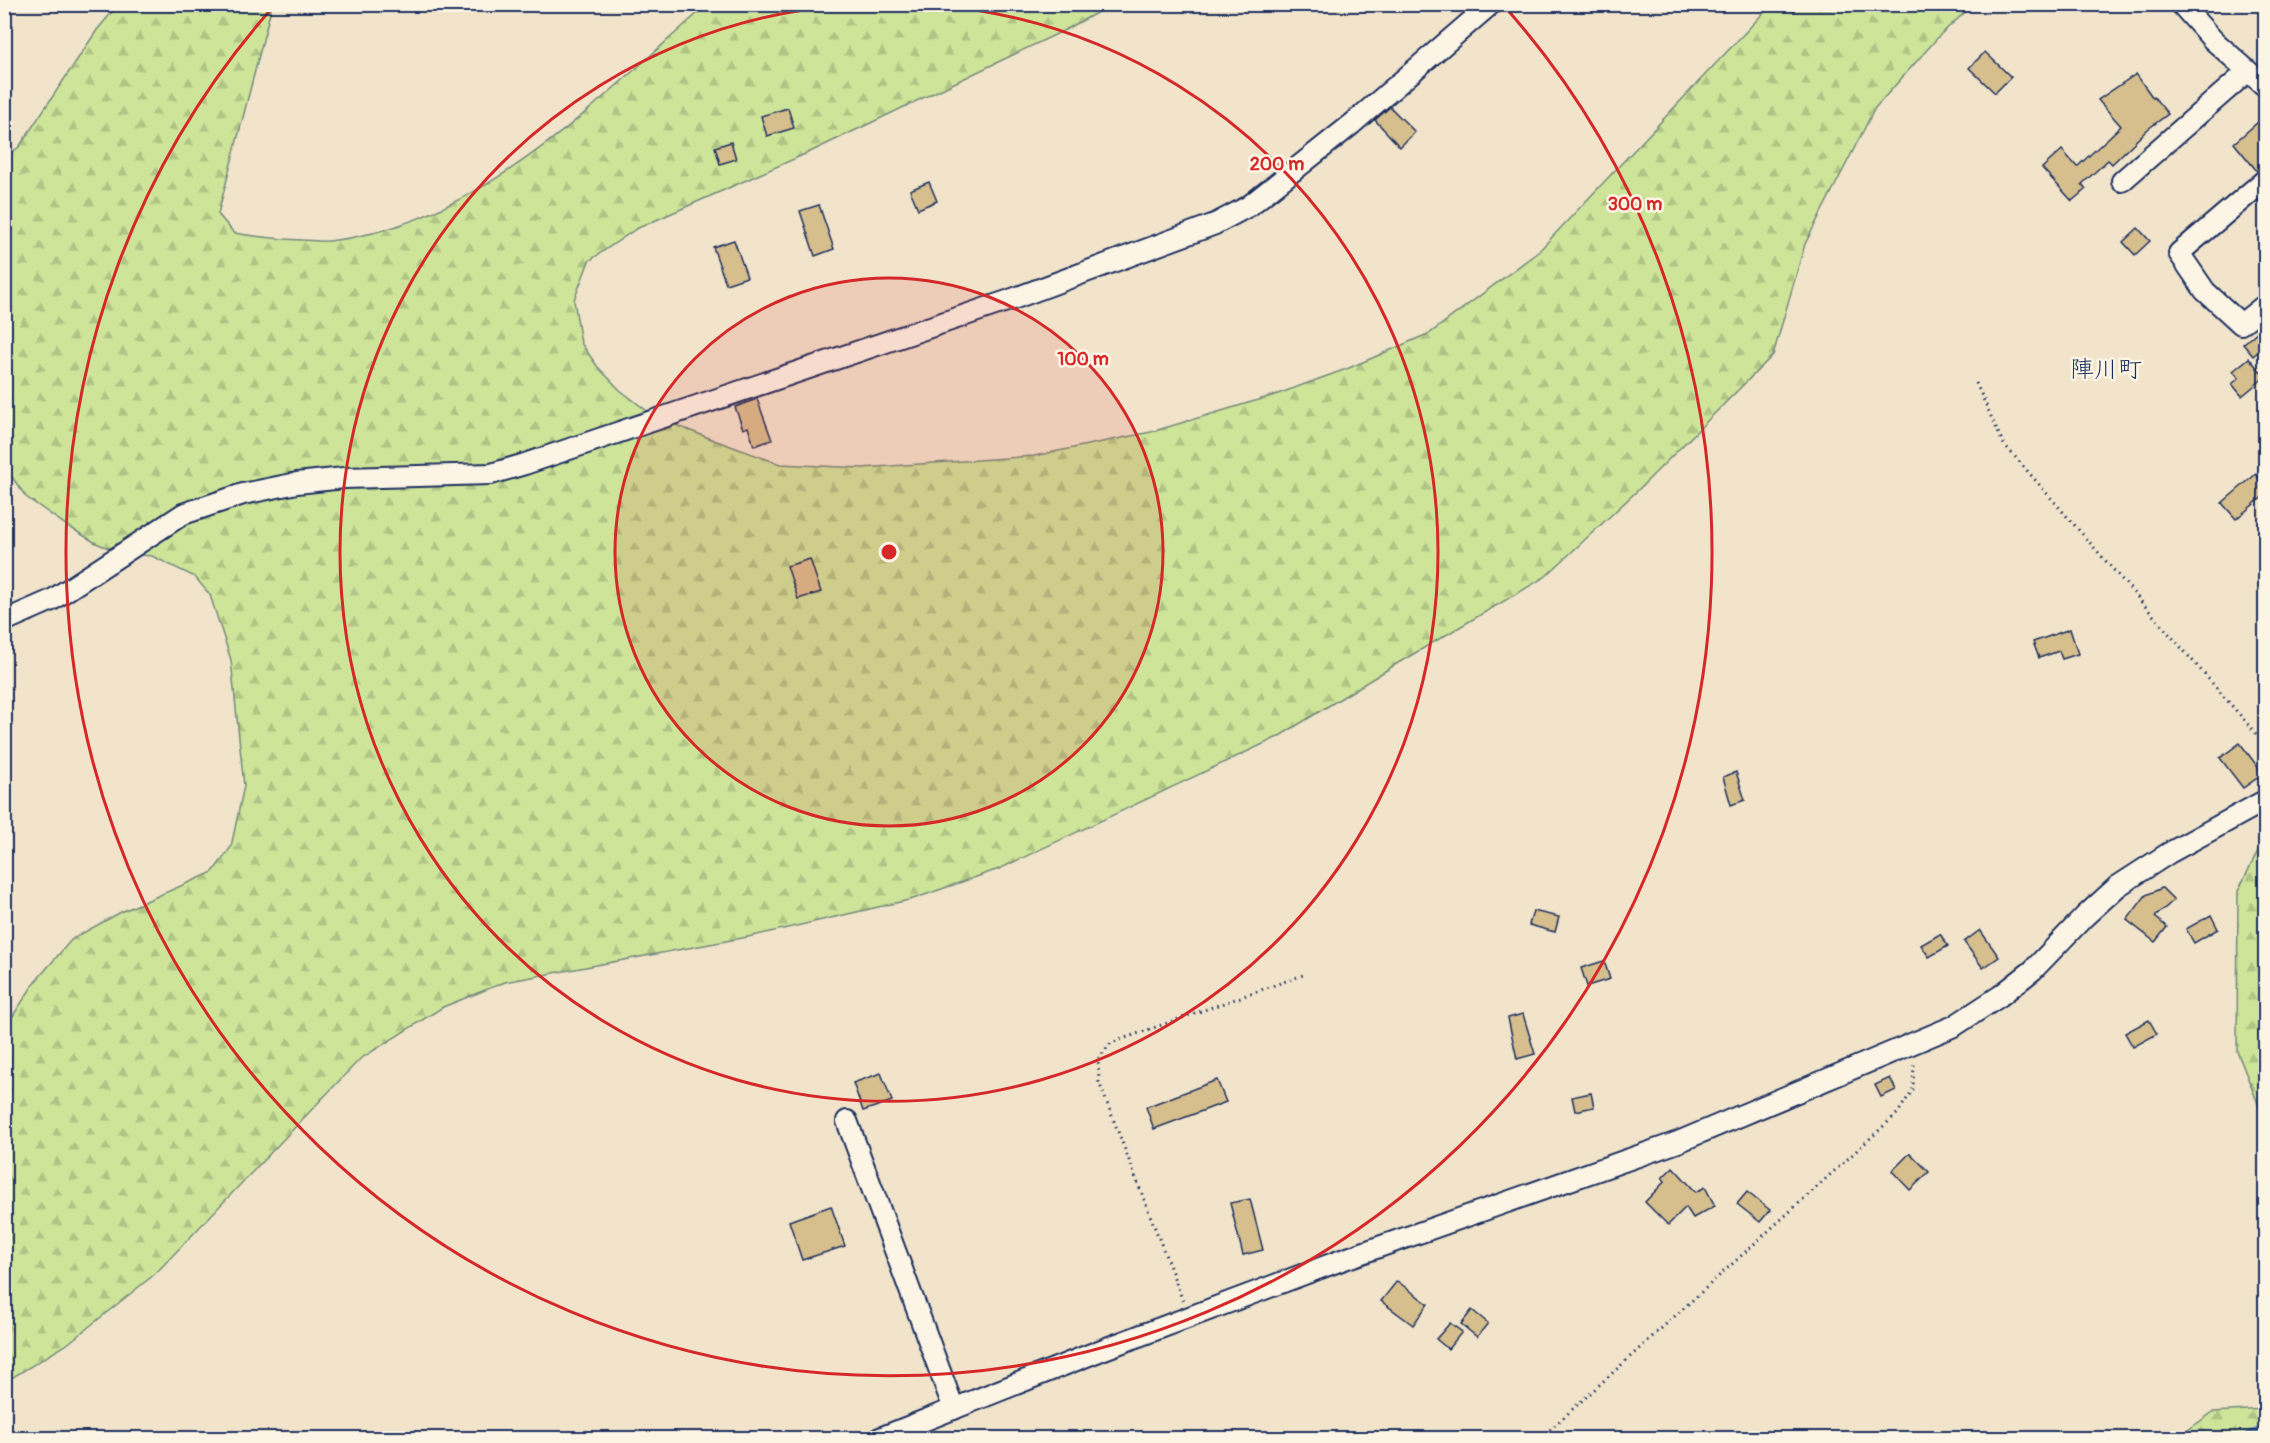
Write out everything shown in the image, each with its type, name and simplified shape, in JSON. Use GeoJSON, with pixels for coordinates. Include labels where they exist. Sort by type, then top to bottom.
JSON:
{"type":"FeatureCollection","features":[{"type":"Feature","properties":{"kind":"street"},"geometry":{"type":"LineString","coordinates":[[4,621],[52,600],[183,514],[203,507],[243,494],[297,483],[344,478],[491,474],[1010,300],[1215,224],[1248,206],[1352,124],[1491,4]]}},
{"type":"Feature","properties":{"kind":"street"},"geometry":{"type":"LineString","coordinates":[[2181,4],[2213,40],[2265,87]]}},
{"type":"Feature","properties":{"kind":"street"},"geometry":{"type":"LineString","coordinates":[[2122,181],[2247,72]]}},
{"type":"Feature","properties":{"kind":"street"},"geometry":{"type":"LineString","coordinates":[[2265,179],[2179,253],[2205,291],[2241,324],[2265,304]]}},
{"type":"Feature","properties":{"kind":"street"},"geometry":{"type":"LineString","coordinates":[[880,1438],[1339,1261],[1678,1142],[1954,1026],[2000,996],[2033,970],[2085,916],[2118,886],[2169,853],[2265,800]]}},
{"type":"Feature","properties":{"kind":"street"},"geometry":{"type":"LineString","coordinates":[[848,1121],[954,1409]]}},
{"type":"Feature","properties":{"kind":"path"},"geometry":{"type":"LineString","coordinates":[[1976,383],[2003,442],[2265,746]]}},
{"type":"Feature","properties":{"kind":"path"},"geometry":{"type":"LineString","coordinates":[[1189,1317],[1099,1082],[1098,1059],[1111,1043],[1303,975]]}},
{"type":"Feature","properties":{"kind":"path"},"geometry":{"type":"LineString","coordinates":[[1541,1438],[1898,1113],[1913,1089],[1914,1043]]}},
{"type":"Feature","properties":{"kind":"green space"},"geometry":{"type":"Polygon","coordinates":[[[118,5],[272,5],[218,214],[234,233],[268,238],[329,241],[385,230],[437,210],[487,184],[534,153],[579,117],[707,5],[1111,5],[1065,30],[812,151],[636,229],[589,261],[574,300],[581,343],[597,366],[620,390],[655,417],[780,464],[862,468],[1034,456],[1151,432],[1275,395],[1349,368],[1430,333],[1538,252],[1771,5],[1973,5],[1941,34],[1875,108],[1805,244],[1773,355],[1637,491],[1545,577],[1278,737],[999,869],[913,899],[753,936],[505,982],[443,1007],[360,1059],[155,1274],[66,1345],[5,1382],[5,1028],[35,982],[72,939],[121,912],[213,872],[231,847],[244,786],[231,660],[210,595],[195,577],[152,556],[121,553],[96,543],[66,525],[26,497],[5,467],[5,157],[19,147],[97,30],[118,5]]]}},
{"type":"Feature","properties":{"kind":"green space"},"geometry":{"type":"Polygon","coordinates":[[[2265,837],[2265,1121],[2237,1051],[2238,891],[2265,837]]]}},
{"type":"Feature","properties":{"kind":"green space"},"geometry":{"type":"Polygon","coordinates":[[[2265,1409],[2265,1438],[2177,1438],[2213,1412],[2265,1409]]]}},
{"type":"Feature","properties":{"kind":"building"},"geometry":{"type":"Polygon","coordinates":[[[1985,52],[2011,77],[1995,93],[1969,68],[1985,52]]]}},
{"type":"Feature","properties":{"kind":"building"},"geometry":{"type":"Polygon","coordinates":[[[2136,74],[2168,114],[2148,129],[2112,164],[2108,160],[2082,184],[2086,189],[2072,201],[2042,168],[2062,150],[2077,167],[2121,126],[2098,100],[2136,74]]]}},
{"type":"Feature","properties":{"kind":"building"},"geometry":{"type":"Polygon","coordinates":[[[1390,107],[1415,132],[1400,147],[1375,120],[1390,107]]]}},
{"type":"Feature","properties":{"kind":"building"},"geometry":{"type":"Polygon","coordinates":[[[788,108],[794,128],[767,136],[761,116],[788,108]]]}},
{"type":"Feature","properties":{"kind":"building"},"geometry":{"type":"Polygon","coordinates":[[[2265,116],[2265,167],[2257,171],[2234,143],[2265,116]]]}},
{"type":"Feature","properties":{"kind":"building"},"geometry":{"type":"Polygon","coordinates":[[[731,142],[736,159],[720,164],[715,147],[731,142]]]}},
{"type":"Feature","properties":{"kind":"building"},"geometry":{"type":"Polygon","coordinates":[[[929,182],[937,201],[918,209],[910,190],[929,182]]]}},
{"type":"Feature","properties":{"kind":"building"},"geometry":{"type":"Polygon","coordinates":[[[819,205],[834,249],[815,256],[800,211],[819,205]]]}},
{"type":"Feature","properties":{"kind":"building"},"geometry":{"type":"Polygon","coordinates":[[[2138,228],[2150,241],[2135,255],[2123,242],[2138,228]]]}},
{"type":"Feature","properties":{"kind":"building"},"geometry":{"type":"Polygon","coordinates":[[[734,240],[747,277],[726,284],[713,247],[734,240]]]}},
{"type":"Feature","properties":{"kind":"building"},"geometry":{"type":"Polygon","coordinates":[[[2265,325],[2265,346],[2253,356],[2243,344],[2265,325]]]}},
{"type":"Feature","properties":{"kind":"building"},"geometry":{"type":"Polygon","coordinates":[[[2249,358],[2265,377],[2242,396],[2232,384],[2239,378],[2233,371],[2249,358]]]}},
{"type":"Feature","properties":{"kind":"building"},"geometry":{"type":"Polygon","coordinates":[[[757,399],[772,440],[754,446],[748,427],[743,429],[735,407],[757,399]]]}},
{"type":"Feature","properties":{"kind":"building"},"geometry":{"type":"Polygon","coordinates":[[[2256,474],[2265,486],[2265,495],[2236,519],[2222,503],[2256,474]]]}},
{"type":"Feature","properties":{"kind":"building"},"geometry":{"type":"Polygon","coordinates":[[[810,559],[821,592],[798,599],[787,566],[810,559]]]}},
{"type":"Feature","properties":{"kind":"building"},"geometry":{"type":"Polygon","coordinates":[[[2070,629],[2078,654],[2062,659],[2059,651],[2039,658],[2033,642],[2070,629]]]}},
{"type":"Feature","properties":{"kind":"building"},"geometry":{"type":"Polygon","coordinates":[[[2240,743],[2263,774],[2243,788],[2220,758],[2240,743]]]}},
{"type":"Feature","properties":{"kind":"building"},"geometry":{"type":"Polygon","coordinates":[[[1736,772],[1745,800],[1731,805],[1723,777],[1736,772]]]}},
{"type":"Feature","properties":{"kind":"building"},"geometry":{"type":"Polygon","coordinates":[[[2162,888],[2174,900],[2155,917],[2167,927],[2155,942],[2127,920],[2146,895],[2162,888]]]}},
{"type":"Feature","properties":{"kind":"building"},"geometry":{"type":"Polygon","coordinates":[[[1533,911],[1559,917],[1555,932],[1529,925],[1533,911]]]}},
{"type":"Feature","properties":{"kind":"building"},"geometry":{"type":"Polygon","coordinates":[[[2211,915],[2218,929],[2194,943],[2186,929],[2211,915]]]}},
{"type":"Feature","properties":{"kind":"building"},"geometry":{"type":"Polygon","coordinates":[[[1980,930],[1999,957],[1983,968],[1964,942],[1980,930]]]}},
{"type":"Feature","properties":{"kind":"building"},"geometry":{"type":"Polygon","coordinates":[[[1940,934],[1948,946],[1929,957],[1921,945],[1940,934]]]}},
{"type":"Feature","properties":{"kind":"building"},"geometry":{"type":"Polygon","coordinates":[[[1604,961],[1610,979],[1587,986],[1581,968],[1604,961]]]}},
{"type":"Feature","properties":{"kind":"building"},"geometry":{"type":"Polygon","coordinates":[[[1523,1014],[1535,1054],[1517,1059],[1508,1018],[1523,1014]]]}},
{"type":"Feature","properties":{"kind":"building"},"geometry":{"type":"Polygon","coordinates":[[[2149,1020],[2157,1034],[2133,1047],[2125,1033],[2149,1020]]]}},
{"type":"Feature","properties":{"kind":"building"},"geometry":{"type":"Polygon","coordinates":[[[881,1073],[892,1101],[863,1111],[853,1083],[881,1073]]]}},
{"type":"Feature","properties":{"kind":"building"},"geometry":{"type":"Polygon","coordinates":[[[1890,1078],[1896,1090],[1881,1097],[1875,1085],[1890,1078]]]}},
{"type":"Feature","properties":{"kind":"building"},"geometry":{"type":"Polygon","coordinates":[[[1217,1080],[1226,1102],[1154,1129],[1146,1107],[1217,1080]]]}},
{"type":"Feature","properties":{"kind":"building"},"geometry":{"type":"Polygon","coordinates":[[[1591,1093],[1594,1107],[1575,1111],[1572,1097],[1591,1093]]]}},
{"type":"Feature","properties":{"kind":"building"},"geometry":{"type":"Polygon","coordinates":[[[1910,1153],[1929,1172],[1910,1190],[1892,1171],[1910,1153]]]}},
{"type":"Feature","properties":{"kind":"building"},"geometry":{"type":"Polygon","coordinates":[[[1673,1167],[1696,1192],[1705,1187],[1715,1206],[1693,1218],[1686,1207],[1668,1225],[1645,1202],[1665,1181],[1662,1178],[1673,1167]]]}},
{"type":"Feature","properties":{"kind":"building"},"geometry":{"type":"Polygon","coordinates":[[[1747,1192],[1770,1210],[1760,1222],[1737,1204],[1747,1192]]]}},
{"type":"Feature","properties":{"kind":"building"},"geometry":{"type":"Polygon","coordinates":[[[1250,1199],[1263,1250],[1243,1255],[1230,1203],[1250,1199]]]}},
{"type":"Feature","properties":{"kind":"building"},"geometry":{"type":"Polygon","coordinates":[[[831,1206],[845,1246],[802,1260],[789,1221],[831,1206]]]}},
{"type":"Feature","properties":{"kind":"building"},"geometry":{"type":"Polygon","coordinates":[[[1397,1281],[1428,1304],[1413,1325],[1381,1301],[1397,1281]]]}},
{"type":"Feature","properties":{"kind":"building"},"geometry":{"type":"Polygon","coordinates":[[[1472,1310],[1488,1323],[1477,1337],[1461,1324],[1472,1310]]]}},
{"type":"Feature","properties":{"kind":"building"},"geometry":{"type":"Polygon","coordinates":[[[1450,1323],[1462,1332],[1448,1349],[1436,1339],[1450,1323]]]}},
{"type":"Feature","properties":{"kind":"waterway"},"geometry":{"type":"LineString","coordinates":[[2242,1438],[2249,1433],[2266,1428]]}},
{"type":"Feature","properties":{"kind":"district","name":"陣川町"},"geometry":{"type":"Point","coordinates":[2106,369]}}]}
